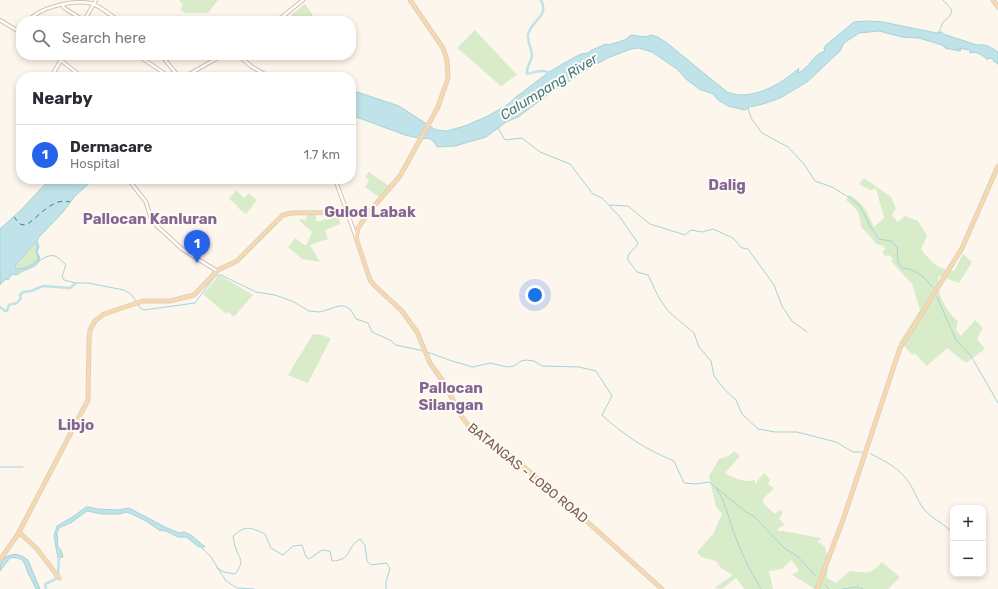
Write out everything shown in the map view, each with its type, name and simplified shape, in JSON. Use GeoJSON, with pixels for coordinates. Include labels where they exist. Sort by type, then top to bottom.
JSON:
{"type":"FeatureCollection","features":[{"type":"Feature","properties":{"kind":"main road"},"geometry":{"type":"LineString","coordinates":[[33,16],[40,10],[77,0],[94,4],[112,16]]}},
{"type":"Feature","properties":{"kind":"main road"},"geometry":{"type":"LineString","coordinates":[[87,16],[96,0]]}},
{"type":"Feature","properties":{"kind":"main road"},"geometry":{"type":"LineString","coordinates":[[283,16],[303,0]]}},
{"type":"Feature","properties":{"kind":"main road"},"geometry":{"type":"LineString","coordinates":[[356,238],[359,226],[369,212],[398,180],[430,123],[446,86],[448,73],[446,53],[439,40],[410,0]]}},
{"type":"Feature","properties":{"kind":"main road"},"geometry":{"type":"LineString","coordinates":[[993,0],[998,7]]}},
{"type":"Feature","properties":{"kind":"main road"},"geometry":{"type":"LineString","coordinates":[[62,4],[64,8],[76,16]]}},
{"type":"Feature","properties":{"kind":"main road"},"geometry":{"type":"LineString","coordinates":[[0,21],[16,29]]}},
{"type":"Feature","properties":{"kind":"main road"},"geometry":{"type":"LineString","coordinates":[[54,72],[61,60],[76,72]]}},
{"type":"Feature","properties":{"kind":"main road"},"geometry":{"type":"LineString","coordinates":[[144,60],[162,72]]}},
{"type":"Feature","properties":{"kind":"main road"},"geometry":{"type":"LineString","coordinates":[[164,60],[175,72]]}},
{"type":"Feature","properties":{"kind":"main road"},"geometry":{"type":"LineString","coordinates":[[193,72],[214,60]]}},
{"type":"Feature","properties":{"kind":"main road"},"geometry":{"type":"LineString","coordinates":[[244,60],[261,72]]}},
{"type":"Feature","properties":{"kind":"main road"},"geometry":{"type":"LineString","coordinates":[[817,589],[845,516],[900,348],[962,248],[998,166]]}},
{"type":"Feature","properties":{"kind":"main road"},"geometry":{"type":"LineString","coordinates":[[132,184],[146,202],[153,221],[166,236],[185,251],[217,271]]}},
{"type":"Feature","properties":{"kind":"main road"},"geometry":{"type":"LineString","coordinates":[[337,184],[356,238]]}},
{"type":"Feature","properties":{"kind":"main road"},"geometry":{"type":"LineString","coordinates":[[0,560],[19,532],[88,400],[88,347],[90,332],[93,324],[102,316],[135,303],[147,300],[170,301],[196,294],[217,271],[237,260],[283,215],[292,213],[369,212]]}},
{"type":"Feature","properties":{"kind":"main road","name":"BATANGAS - LOBO ROAD"},"geometry":{"type":"LineString","coordinates":[[356,238],[372,282],[405,315],[418,334],[430,363],[444,383],[460,415],[471,429],[510,456],[540,481],[553,496],[582,517],[662,589]]}},
{"type":"Feature","properties":{"kind":"main road"},"geometry":{"type":"LineString","coordinates":[[19,532],[37,549],[59,578]]}},
{"type":"Feature","properties":{"kind":"green space"},"geometry":{"type":"Polygon","coordinates":[[[179,0],[218,0],[208,13],[184,13],[180,9],[183,5],[179,0]]]}},
{"type":"Feature","properties":{"kind":"green space"},"geometry":{"type":"Polygon","coordinates":[[[305,4],[313,15],[292,16],[291,15],[305,4]]]}},
{"type":"Feature","properties":{"kind":"green space"},"geometry":{"type":"Polygon","coordinates":[[[475,30],[517,75],[501,86],[457,48],[475,30]]]}},
{"type":"Feature","properties":{"kind":"green space"},"geometry":{"type":"Polygon","coordinates":[[[369,172],[389,186],[379,197],[365,187],[369,180],[365,177],[369,172]]]}},
{"type":"Feature","properties":{"kind":"green space"},"geometry":{"type":"Polygon","coordinates":[[[864,178],[891,197],[896,208],[892,215],[898,222],[905,216],[918,221],[927,236],[921,249],[935,264],[954,271],[963,254],[972,262],[959,283],[939,276],[938,282],[938,288],[942,301],[958,321],[956,330],[961,336],[975,320],[983,328],[977,339],[985,349],[966,363],[947,348],[927,366],[914,353],[912,355],[904,345],[902,346],[899,343],[920,310],[912,284],[891,261],[893,259],[889,255],[885,256],[882,252],[885,249],[884,246],[876,244],[861,227],[860,218],[857,211],[846,200],[849,195],[858,201],[867,212],[874,227],[884,218],[876,189],[870,190],[859,184],[864,178]]]}},
{"type":"Feature","properties":{"kind":"green space"},"geometry":{"type":"Polygon","coordinates":[[[236,190],[244,198],[249,193],[257,200],[246,214],[229,199],[236,190]]]}},
{"type":"Feature","properties":{"kind":"green space"},"geometry":{"type":"Polygon","coordinates":[[[328,213],[339,213],[340,224],[325,230],[328,239],[310,245],[320,262],[302,259],[288,247],[295,238],[306,246],[312,232],[299,220],[306,220],[307,214],[316,214],[316,221],[322,221],[328,219],[328,213]]]}},
{"type":"Feature","properties":{"kind":"green space"},"geometry":{"type":"Polygon","coordinates":[[[35,243],[37,246],[36,251],[38,258],[34,263],[28,266],[16,269],[15,267],[35,243]]]}},
{"type":"Feature","properties":{"kind":"green space"},"geometry":{"type":"Polygon","coordinates":[[[221,276],[253,295],[234,317],[228,312],[226,314],[203,294],[217,277],[221,276]]]}},
{"type":"Feature","properties":{"kind":"green space"},"geometry":{"type":"Polygon","coordinates":[[[313,334],[331,338],[308,383],[288,375],[313,334]]]}},
{"type":"Feature","properties":{"kind":"green space"},"geometry":{"type":"Polygon","coordinates":[[[734,451],[740,456],[725,473],[743,480],[755,480],[755,484],[764,473],[770,479],[768,484],[774,488],[762,500],[765,505],[775,514],[780,510],[783,512],[779,519],[785,525],[778,528],[778,531],[820,538],[821,539],[818,541],[818,544],[821,542],[822,545],[825,546],[828,559],[827,578],[836,583],[850,571],[868,572],[882,562],[900,577],[888,589],[815,589],[792,575],[799,570],[791,560],[782,569],[769,571],[773,589],[744,589],[736,578],[722,589],[714,588],[733,575],[721,568],[716,561],[701,557],[697,552],[713,534],[722,514],[716,507],[709,476],[719,459],[729,456],[734,451]]]}},
{"type":"Feature","properties":{"kind":"water","name":"Calumpang River"},"geometry":{"type":"Polygon","coordinates":[[[854,22],[883,22],[936,33],[942,32],[943,34],[977,45],[985,45],[990,47],[998,52],[998,64],[993,61],[994,59],[988,58],[988,60],[977,53],[970,53],[970,50],[958,48],[961,50],[960,51],[945,48],[942,45],[919,38],[902,37],[879,31],[859,33],[844,43],[840,51],[807,82],[780,98],[749,107],[745,110],[728,106],[718,100],[713,94],[699,89],[686,79],[677,69],[652,52],[639,48],[631,49],[610,57],[589,68],[546,96],[518,117],[506,122],[486,137],[455,146],[437,147],[430,139],[405,135],[356,117],[357,92],[399,106],[436,130],[447,131],[465,126],[488,116],[507,105],[549,72],[573,58],[581,54],[588,53],[606,44],[608,45],[625,40],[631,35],[646,37],[651,35],[658,37],[727,92],[746,95],[766,90],[784,80],[799,68],[798,73],[802,71],[817,56],[825,51],[824,48],[826,45],[854,22]]]}},
{"type":"Feature","properties":{"kind":"water"},"geometry":{"type":"Polygon","coordinates":[[[45,184],[88,184],[75,196],[63,212],[39,237],[37,241],[39,247],[37,252],[40,258],[36,265],[16,275],[12,274],[8,278],[9,280],[6,279],[0,285],[0,229],[21,210],[45,184]],[[35,243],[15,266],[16,269],[34,263],[38,258],[36,251],[37,246],[35,243]]]}},
{"type":"Feature","properties":{"kind":"water"},"geometry":{"type":"Polygon","coordinates":[[[86,507],[118,510],[129,508],[167,528],[179,533],[184,532],[191,535],[205,547],[199,547],[186,537],[178,537],[166,531],[159,530],[146,521],[126,512],[119,514],[102,514],[87,511],[72,522],[59,528],[57,533],[58,547],[61,550],[63,557],[58,558],[54,536],[57,526],[86,507]]]}},
{"type":"Feature","properties":{"kind":"water"},"geometry":{"type":"Polygon","coordinates":[[[16,554],[28,560],[40,589],[36,589],[25,564],[19,558],[10,558],[0,571],[2,561],[8,556],[16,554]]]}},
{"type":"Feature","properties":{"kind":"waterway","name":"Calumpang River"},"geometry":{"type":"LineString","coordinates":[[541,0],[543,11],[532,26],[528,35],[532,56],[527,69],[527,74],[543,71],[552,75]]}},
{"type":"Feature","properties":{"kind":"waterway"},"geometry":{"type":"LineString","coordinates":[[937,34],[944,21],[950,16],[952,10],[943,0]]}},
{"type":"Feature","properties":{"kind":"waterway"},"geometry":{"type":"LineString","coordinates":[[748,108],[751,118],[762,133],[788,147],[804,164],[815,181],[832,187],[860,206],[870,226],[879,239],[891,241],[897,247],[898,262],[902,268],[906,268],[919,274],[933,288]]}},
{"type":"Feature","properties":{"kind":"waterway"},"geometry":{"type":"LineString","coordinates":[[498,128],[505,140],[522,138],[540,152],[570,164],[593,194],[602,198],[619,216],[638,243],[630,253],[628,260],[637,272],[648,275],[659,298],[669,312],[694,333],[699,347],[711,361],[714,376],[725,390],[736,400],[742,414],[758,429],[775,432],[797,432],[836,442],[853,452],[862,452]]}},
{"type":"Feature","properties":{"kind":"waterway"},"geometry":{"type":"LineString","coordinates":[[610,205],[628,206],[650,224],[685,235],[691,230],[702,232],[713,229],[733,238],[742,248],[748,249],[774,285],[782,306],[792,321],[807,332]]}},
{"type":"Feature","properties":{"kind":"waterway"},"geometry":{"type":"LineString","coordinates":[[38,262],[50,256],[59,258],[66,265],[62,276],[64,280],[124,290],[131,294],[136,301]]}},
{"type":"Feature","properties":{"kind":"waterway"},"geometry":{"type":"LineString","coordinates":[[138,304],[140,308],[144,310],[195,303],[215,276],[221,275],[256,292],[275,295],[292,301],[309,311],[320,312],[339,306],[345,306],[351,310],[356,319],[368,323],[372,332],[390,340],[396,345],[424,351]]}},
{"type":"Feature","properties":{"kind":"waterway"},"geometry":{"type":"LineString","coordinates":[[0,307],[7,311],[9,305],[17,303],[23,292],[31,291],[43,286],[70,288],[76,283]]}},
{"type":"Feature","properties":{"kind":"waterway"},"geometry":{"type":"LineString","coordinates":[[937,297],[956,340],[971,356],[998,403]]}},
{"type":"Feature","properties":{"kind":"waterway"},"geometry":{"type":"LineString","coordinates":[[427,352],[473,367],[490,363],[507,367],[514,366],[521,361],[527,360],[534,361],[542,366],[579,367],[596,371],[612,396],[602,415],[618,429],[636,441],[654,452],[674,461],[684,483],[696,484],[709,482],[746,512],[755,517],[783,547],[797,556],[815,575]]}},
{"type":"Feature","properties":{"kind":"waterway"},"geometry":{"type":"LineString","coordinates":[[871,454],[900,472],[910,484],[926,512],[950,530]]}},
{"type":"Feature","properties":{"kind":"waterway"},"geometry":{"type":"LineString","coordinates":[[0,467],[23,467]]}},
{"type":"Feature","properties":{"kind":"waterway"},"geometry":{"type":"LineString","coordinates":[[716,488],[724,503],[742,553],[761,589]]}},
{"type":"Feature","properties":{"kind":"waterway"},"geometry":{"type":"LineString","coordinates":[[217,568],[224,572],[235,574],[240,567],[241,562],[233,536],[241,530],[248,528],[265,534],[271,548],[283,555],[293,546],[302,545],[306,557],[309,559],[322,550],[330,551],[332,561],[339,560],[346,556],[355,542],[360,539],[365,545],[367,561],[371,565],[386,563],[390,568],[386,582],[386,589]]}},
{"type":"Feature","properties":{"kind":"waterway"},"geometry":{"type":"LineString","coordinates":[[202,548],[211,557],[226,581],[237,588],[254,589]]}},
{"type":"Feature","properties":{"kind":"waterway"},"geometry":{"type":"LineString","coordinates":[[46,589],[45,584],[54,580],[58,576],[59,555]]}},
{"type":"Feature","properties":{"kind":"waterway"},"geometry":{"type":"LineString","coordinates":[[825,585],[829,589]]}},
{"type":"Feature","properties":{"kind":"waterway"},"geometry":{"type":"LineString","coordinates":[[842,589],[858,587],[863,589]]}},
{"type":"Feature","properties":{"kind":"ferry route"},"geometry":{"type":"LineString","coordinates":[[14,217],[20,224],[24,225],[29,223],[53,204],[64,201],[70,202]]}},
{"type":"Feature","properties":{"kind":"place","name":"Dermacare"},"geometry":{"type":"Point","coordinates":[197,263]}},
{"type":"Feature","properties":{"kind":"district","name":"Dalig"},"geometry":{"type":"Point","coordinates":[727,185]}},
{"type":"Feature","properties":{"kind":"district","name":"Gulod Labak"},"geometry":{"type":"Point","coordinates":[370,212]}},
{"type":"Feature","properties":{"kind":"district","name":"Pallocan Kanluran"},"geometry":{"type":"Point","coordinates":[150,219]}},
{"type":"Feature","properties":{"kind":"district","name":"Pallocan Silangan"},"geometry":{"type":"Point","coordinates":[451,396]}},
{"type":"Feature","properties":{"kind":"district","name":"Libjo"},"geometry":{"type":"Point","coordinates":[76,425]}}]}
